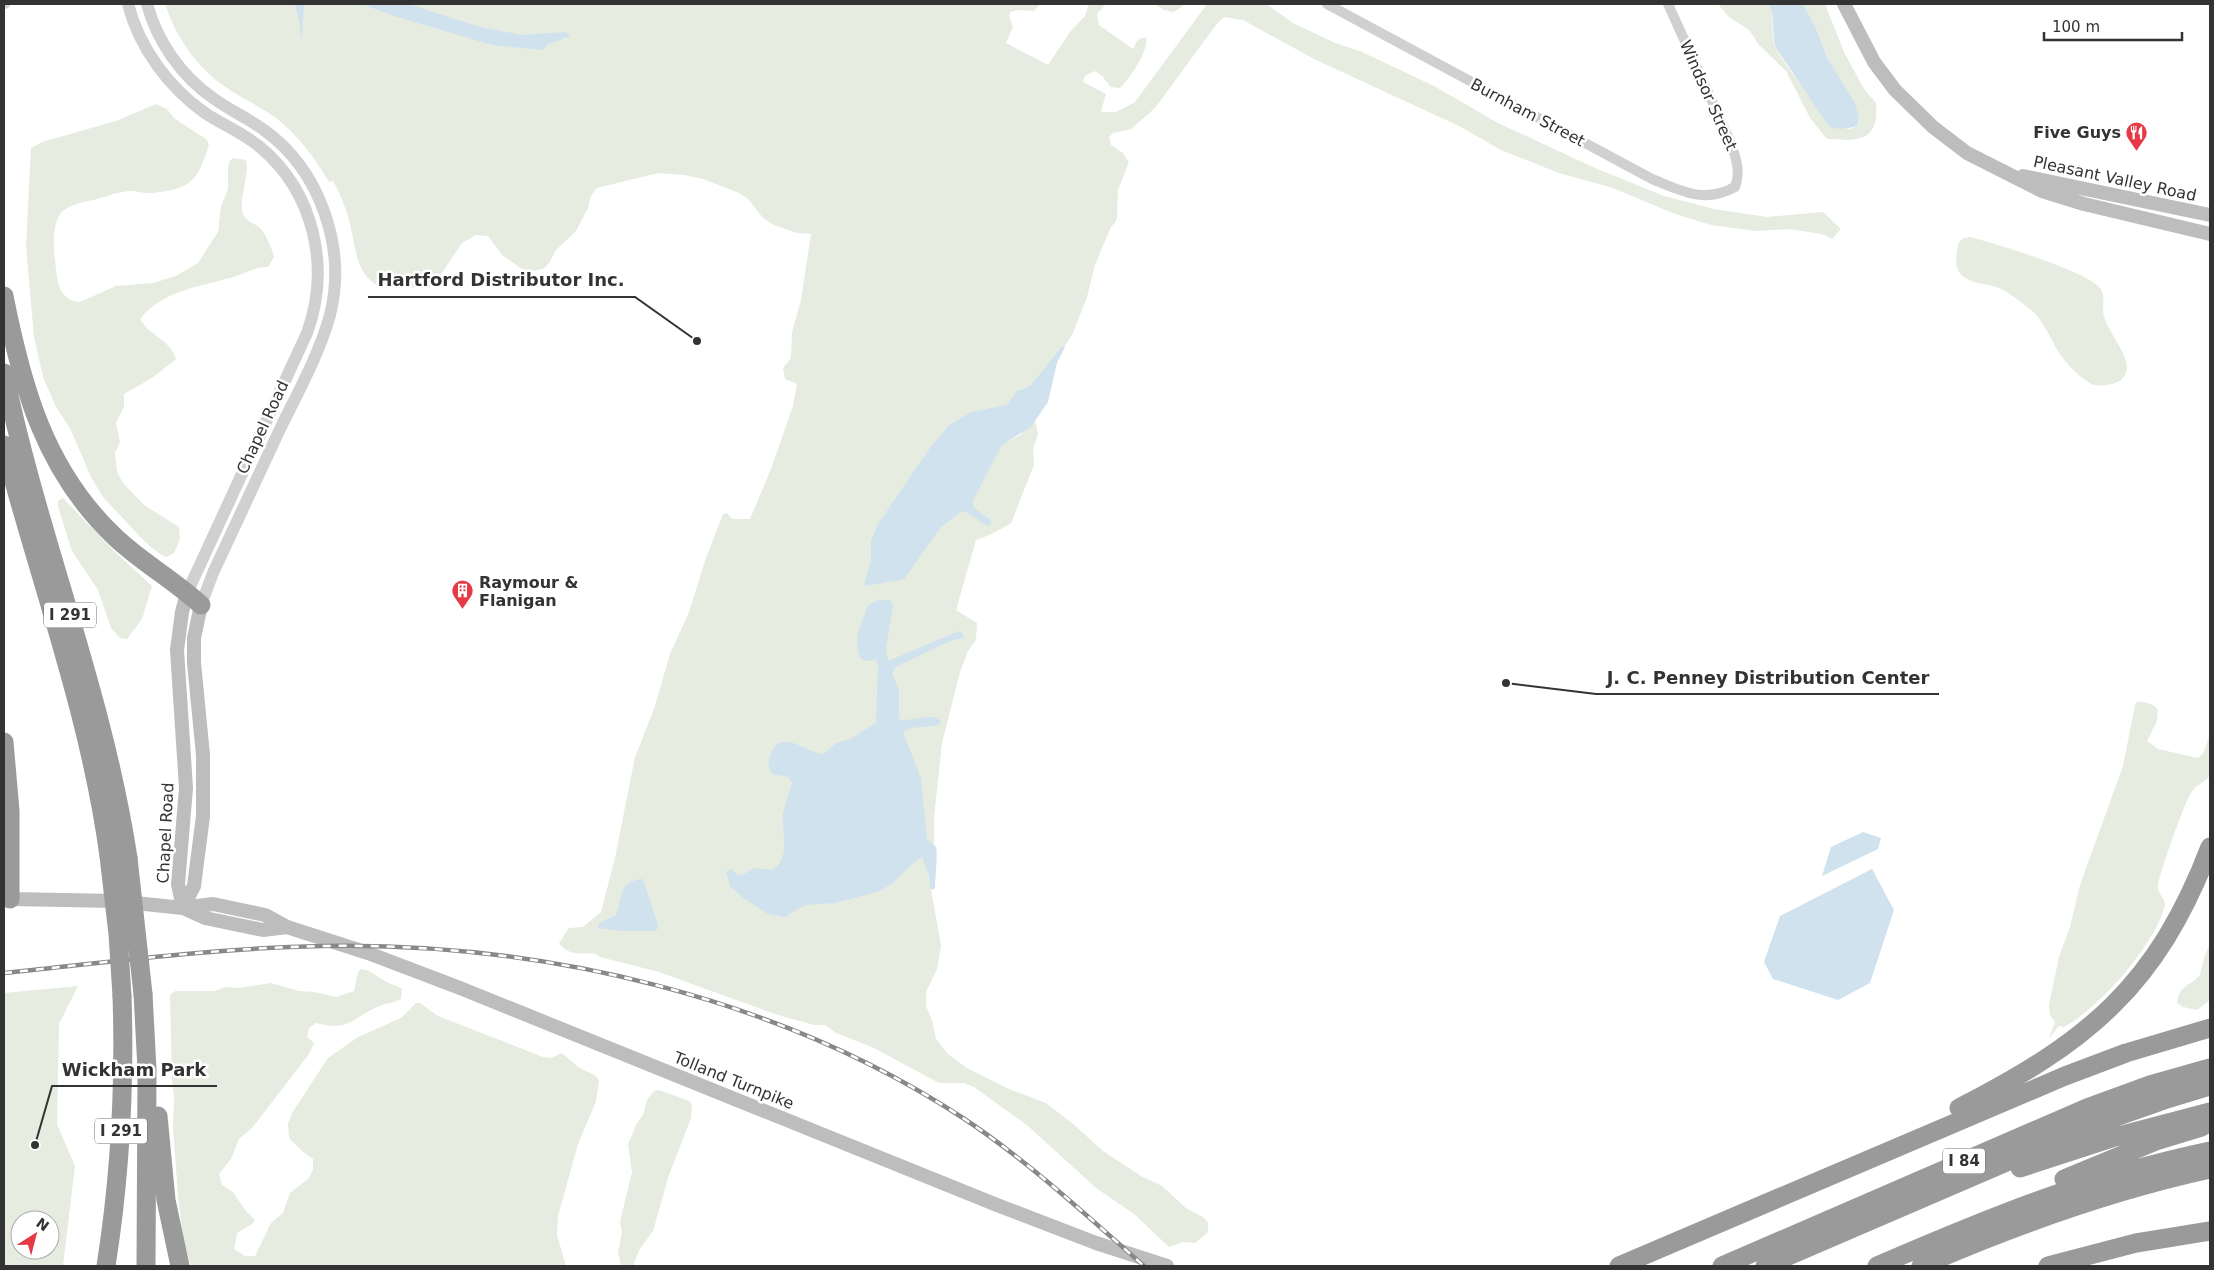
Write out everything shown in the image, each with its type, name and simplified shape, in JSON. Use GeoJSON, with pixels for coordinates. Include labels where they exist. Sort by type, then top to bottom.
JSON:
{"type":"FeatureCollection","features":[{"type":"Feature","properties":{"kind":"highway"},"geometry":{"type":"LineString","coordinates":[[4,296],[17,359],[28,394],[47,443],[63,475],[88,510],[115,537],[194,599]]}},
{"type":"Feature","properties":{"kind":"highway","name":"I 291"},"geometry":{"type":"LineString","coordinates":[[4,373],[26,463],[100,719],[115,788],[119,857],[123,1081],[120,1148],[106,1266]]}},
{"type":"Feature","properties":{"kind":"highway","name":"I 291"},"geometry":{"type":"LineString","coordinates":[[4,445],[81,714],[97,783],[119,857],[145,1014]]}},
{"type":"Feature","properties":{"kind":"highway"},"geometry":{"type":"LineString","coordinates":[[4,742],[10,811],[6,900]]}},
{"type":"Feature","properties":{"kind":"highway"},"geometry":{"type":"LineString","coordinates":[[1837,1172],[2024,1073],[2058,1052],[2091,1026],[2130,987],[2162,946],[2187,902],[2210,847]]}},
{"type":"Feature","properties":{"kind":"highway"},"geometry":{"type":"LineString","coordinates":[[145,1014],[147,1096],[146,1266]]}},
{"type":"Feature","properties":{"kind":"highway"},"geometry":{"type":"LineString","coordinates":[[145,1014],[154,1042],[166,1200],[180,1266]]}},
{"type":"Feature","properties":{"kind":"highway"},"geometry":{"type":"LineString","coordinates":[[1619,1266],[2100,1062],[2210,1028]]}},
{"type":"Feature","properties":{"kind":"highway","name":"I 84"},"geometry":{"type":"LineString","coordinates":[[1722,1266],[2087,1108],[2150,1085],[2210,1068]]}},
{"type":"Feature","properties":{"kind":"highway"},"geometry":{"type":"LineString","coordinates":[[1765,1266],[2090,1126],[2210,1086]]}},
{"type":"Feature","properties":{"kind":"highway"},"geometry":{"type":"LineString","coordinates":[[1889,1213],[1918,1206],[2088,1145],[2210,1112]]}},
{"type":"Feature","properties":{"kind":"highway"},"geometry":{"type":"LineString","coordinates":[[1962,1229],[1983,1215],[2094,1166],[2165,1138],[2210,1124]]}},
{"type":"Feature","properties":{"kind":"highway"},"geometry":{"type":"LineString","coordinates":[[1876,1266],[1962,1229],[2088,1182],[2210,1151]]}},
{"type":"Feature","properties":{"kind":"highway"},"geometry":{"type":"LineString","coordinates":[[1921,1266],[2005,1231],[2079,1204],[2149,1183],[2210,1169]]}},
{"type":"Feature","properties":{"kind":"highway"},"geometry":{"type":"LineString","coordinates":[[2048,1266],[2136,1243],[2210,1231]]}},
{"type":"Feature","properties":{"kind":"main road","name":"Pleasant Valley Road"},"geometry":{"type":"LineString","coordinates":[[1844,4],[1874,62],[1895,90],[1911,108],[1962,149],[1983,162],[2042,190],[2084,204],[2210,234]]}},
{"type":"Feature","properties":{"kind":"main road","name":"Pleasant Valley Road"},"geometry":{"type":"LineString","coordinates":[[2012,175],[2045,180],[2210,215]]}},
{"type":"Feature","properties":{"kind":"main road","name":"Chapel Road"},"geometry":{"type":"LineString","coordinates":[[183,908],[178,884],[186,803],[186,772],[176,650],[180,618],[194,599]]}},
{"type":"Feature","properties":{"kind":"main road","name":"Chapel Road"},"geometry":{"type":"LineString","coordinates":[[183,908],[194,886],[203,804],[203,755],[194,663],[194,599]]}},
{"type":"Feature","properties":{"kind":"main road","name":"Tolland Turnpike"},"geometry":{"type":"LineString","coordinates":[[6,900],[116,901],[183,908],[204,918],[263,930],[287,928],[349,946],[404,966],[1014,1212],[1096,1243],[1167,1266]]}},
{"type":"Feature","properties":{"kind":"street","name":"Chapel Road"},"geometry":{"type":"LineString","coordinates":[[128,4],[141,40],[168,79],[198,107],[260,147],[281,168],[301,199],[313,232],[319,268],[316,305],[305,339],[254,448],[194,599]]}},
{"type":"Feature","properties":{"kind":"street","name":"Chapel Road"},"geometry":{"type":"LineString","coordinates":[[147,4],[164,43],[185,73],[211,97],[257,125],[279,142],[304,172],[316,194],[330,233],[334,272],[330,312],[319,346],[213,573],[194,599]]}},
{"type":"Feature","properties":{"kind":"street","name":"Burnham Street"},"geometry":{"type":"LineString","coordinates":[[1327,4],[1652,178],[1689,194],[1711,196],[1724,194],[1735,188]]}},
{"type":"Feature","properties":{"kind":"street","name":"Windsor Street"},"geometry":{"type":"LineString","coordinates":[[1668,4],[1732,142],[1739,176],[1735,188]]}},
{"type":"Feature","properties":{"kind":"street"},"geometry":{"type":"LineString","coordinates":[[305,339],[319,346]]}},
{"type":"Feature","properties":{"kind":"street"},"geometry":{"type":"LineString","coordinates":[[254,448],[268,455]]}},
{"type":"Feature","properties":{"kind":"street"},"geometry":{"type":"LineString","coordinates":[[186,803],[203,804]]}},
{"type":"Feature","properties":{"kind":"shaded area"},"geometry":{"type":"Polygon","coordinates":[[[165,4],[1040,4],[1034,11],[1017,10],[1011,12],[1009,16],[1013,27],[1006,43],[1048,65],[1070,32],[1085,16],[1089,4],[1106,4],[1097,14],[1099,25],[1133,49],[1139,39],[1146,38],[1146,44],[1141,57],[1133,72],[1120,88],[1111,87],[1095,71],[1085,76],[1083,82],[1106,94],[1101,111],[1116,112],[1135,102],[1207,4],[1266,4],[1293,23],[1335,43],[1360,51],[1434,86],[1498,123],[1595,168],[1664,196],[1714,209],[1767,217],[1823,212],[1841,229],[1832,239],[1822,234],[1789,229],[1756,231],[1711,225],[1675,214],[1613,188],[1559,173],[1501,150],[1459,126],[1314,59],[1243,20],[1224,17],[1216,25],[1155,108],[1131,129],[1113,133],[1109,137],[1111,145],[1123,153],[1129,162],[1118,190],[1117,219],[1110,229],[1095,265],[1087,297],[1073,333],[1065,346],[1062,346],[1030,386],[1021,389],[1005,443],[1020,435],[1035,421],[1038,434],[1033,449],[1034,465],[1011,523],[994,533],[976,540],[956,610],[977,623],[976,640],[968,651],[960,672],[942,743],[934,818],[934,845],[929,841],[928,872],[941,946],[937,969],[926,992],[926,1006],[932,1020],[936,1039],[948,1054],[967,1068],[1011,1090],[1046,1103],[1103,1151],[1141,1176],[1162,1186],[1186,1208],[1203,1217],[1208,1222],[1208,1232],[1195,1243],[1183,1242],[1169,1247],[1134,1214],[1096,1188],[1028,1126],[974,1087],[964,1083],[939,1083],[874,1048],[836,1033],[825,1025],[814,1025],[778,1015],[659,972],[600,957],[592,953],[570,952],[559,943],[569,928],[583,927],[601,912],[615,858],[635,757],[654,709],[670,654],[689,612],[706,558],[723,514],[727,513],[732,519],[750,519],[771,469],[793,406],[797,384],[785,379],[783,368],[791,358],[792,332],[801,300],[811,234],[797,233],[774,225],[763,218],[748,199],[739,193],[703,179],[658,173],[597,188],[591,196],[588,208],[576,231],[555,251],[550,262],[543,269],[532,271],[522,269],[502,255],[488,236],[476,235],[462,243],[433,286],[384,288],[367,277],[362,268],[355,249],[346,210],[333,181],[329,182],[306,147],[284,125],[270,114],[236,94],[208,73],[182,41],[165,4]]]}},
{"type":"Feature","properties":{"kind":"shaded area"},"geometry":{"type":"Polygon","coordinates":[[[1155,4],[1185,4],[1174,12],[1164,10],[1155,4]]]}},
{"type":"Feature","properties":{"kind":"shaded area"},"geometry":{"type":"Polygon","coordinates":[[[1718,4],[1769,4],[1775,45],[1783,60],[1817,106],[1828,125],[1850,129],[1858,125],[1859,117],[1855,103],[1827,57],[1816,28],[1803,4],[1825,4],[1844,52],[1864,89],[1876,103],[1876,119],[1867,135],[1862,138],[1846,140],[1826,138],[1810,118],[1786,71],[1759,45],[1749,30],[1729,17],[1718,4]]]}},
{"type":"Feature","properties":{"kind":"shaded area"},"geometry":{"type":"Polygon","coordinates":[[[156,104],[167,109],[175,119],[206,139],[209,144],[201,167],[191,181],[175,189],[149,193],[124,192],[76,204],[64,210],[56,223],[54,254],[58,282],[64,294],[71,300],[80,302],[116,286],[153,283],[176,276],[198,263],[218,232],[221,206],[228,189],[229,162],[233,158],[246,160],[247,172],[242,202],[243,214],[246,219],[263,231],[274,257],[268,267],[257,268],[173,295],[150,309],[140,319],[149,330],[170,347],[176,359],[152,378],[124,394],[124,407],[116,423],[120,442],[115,453],[117,472],[123,483],[144,505],[179,527],[180,539],[174,553],[166,557],[145,542],[103,497],[91,477],[70,428],[56,407],[43,377],[34,337],[26,246],[31,148],[42,142],[116,121],[156,104]]]}},
{"type":"Feature","properties":{"kind":"shaded area"},"geometry":{"type":"Polygon","coordinates":[[[1970,237],[2018,251],[2059,266],[2091,281],[2100,288],[2108,327],[2127,364],[2126,372],[2122,379],[2102,386],[2093,385],[2085,380],[2062,358],[2042,323],[2031,310],[2003,290],[1968,280],[1963,276],[1957,269],[1957,249],[1959,242],[1964,238],[1970,237]]]}},
{"type":"Feature","properties":{"kind":"shaded area"},"geometry":{"type":"Polygon","coordinates":[[[63,498],[114,551],[152,586],[142,619],[127,639],[120,638],[111,628],[98,590],[72,551],[58,507],[58,501],[63,498]]]}},
{"type":"Feature","properties":{"kind":"shaded area"},"geometry":{"type":"Polygon","coordinates":[[[2137,702],[2149,703],[2158,710],[2157,721],[2147,741],[2158,749],[2198,758],[2204,752],[2210,733],[2210,775],[2191,793],[2166,856],[2158,887],[2165,905],[2150,938],[2124,974],[2094,1005],[2064,1027],[2059,1026],[2049,1038],[2055,1022],[2050,1015],[2049,1005],[2059,957],[2070,927],[2080,885],[2123,766],[2137,702]]]}},
{"type":"Feature","properties":{"kind":"shaded area"},"geometry":{"type":"Polygon","coordinates":[[[2210,943],[2210,1000],[2197,1010],[2183,1007],[2177,1003],[2180,992],[2200,975],[2210,943]]]}},
{"type":"Feature","properties":{"kind":"shaded area"},"geometry":{"type":"Polygon","coordinates":[[[361,969],[369,971],[402,989],[401,999],[378,1006],[341,1025],[316,1023],[309,1028],[307,1037],[314,1043],[309,1054],[252,1128],[239,1139],[231,1159],[219,1174],[222,1185],[233,1192],[245,1210],[255,1220],[237,1233],[234,1249],[245,1256],[255,1256],[271,1223],[283,1213],[290,1193],[309,1178],[313,1169],[313,1159],[289,1138],[288,1124],[292,1113],[328,1058],[358,1037],[401,1018],[416,1003],[420,1003],[438,1016],[543,1057],[551,1058],[562,1053],[578,1067],[596,1076],[599,1081],[596,1101],[578,1144],[558,1216],[557,1235],[566,1266],[191,1266],[183,1238],[178,1196],[173,1127],[174,1097],[170,995],[175,991],[215,991],[225,987],[239,988],[271,983],[299,991],[336,997],[354,991],[358,972],[361,969]]]}},
{"type":"Feature","properties":{"kind":"shaded area"},"geometry":{"type":"Polygon","coordinates":[[[78,986],[59,1024],[57,1124],[75,1166],[63,1266],[4,1266],[4,993],[78,986]]]}},
{"type":"Feature","properties":{"kind":"shaded area"},"geometry":{"type":"Polygon","coordinates":[[[659,1090],[689,1101],[692,1104],[691,1118],[668,1178],[653,1231],[639,1250],[633,1266],[621,1266],[618,1252],[622,1232],[620,1222],[632,1172],[628,1144],[637,1123],[643,1115],[647,1100],[654,1091],[659,1090]]]}},
{"type":"Feature","properties":{"kind":"water"},"geometry":{"type":"Polygon","coordinates":[[[295,4],[304,4],[302,39],[301,38],[295,4]]]}},
{"type":"Feature","properties":{"kind":"water"},"geometry":{"type":"Polygon","coordinates":[[[362,4],[408,4],[480,27],[522,35],[566,32],[570,36],[547,45],[543,50],[492,45],[391,15],[362,4]]]}},
{"type":"Feature","properties":{"kind":"water"},"geometry":{"type":"Polygon","coordinates":[[[1769,4],[1803,4],[1816,28],[1827,57],[1855,103],[1859,117],[1858,125],[1843,129],[1828,125],[1776,48],[1769,4]]]}},
{"type":"Feature","properties":{"kind":"water"},"geometry":{"type":"Polygon","coordinates":[[[1062,346],[1065,347],[1057,363],[1048,402],[1031,427],[1002,445],[973,500],[973,507],[991,520],[990,525],[986,525],[962,511],[941,527],[904,579],[864,586],[871,559],[871,541],[878,524],[930,448],[948,426],[971,412],[1007,405],[1017,391],[1030,386],[1062,346]]]}},
{"type":"Feature","properties":{"kind":"water"},"geometry":{"type":"Polygon","coordinates":[[[878,600],[889,600],[893,605],[886,648],[888,661],[959,631],[962,632],[964,638],[953,640],[937,647],[896,667],[892,673],[899,690],[899,719],[909,720],[932,717],[941,721],[940,724],[911,728],[903,732],[921,778],[927,839],[937,850],[935,888],[933,890],[930,888],[929,876],[922,857],[893,883],[880,891],[835,903],[805,905],[785,917],[768,914],[742,897],[730,886],[726,872],[731,869],[738,875],[744,874],[753,868],[772,870],[782,859],[784,852],[783,814],[792,783],[788,777],[772,774],[770,771],[769,760],[772,751],[777,745],[782,742],[789,742],[823,754],[836,743],[850,739],[876,723],[878,665],[876,660],[865,661],[859,656],[857,640],[868,605],[878,600]]]}},
{"type":"Feature","properties":{"kind":"water"},"geometry":{"type":"Polygon","coordinates":[[[1863,832],[1881,838],[1878,849],[1822,876],[1831,847],[1863,832]]]}},
{"type":"Feature","properties":{"kind":"water"},"geometry":{"type":"Polygon","coordinates":[[[1872,869],[1894,910],[1870,983],[1838,1000],[1773,979],[1764,962],[1780,916],[1872,869]]]}},
{"type":"Feature","properties":{"kind":"water"},"geometry":{"type":"Polygon","coordinates":[[[643,879],[658,928],[655,931],[622,931],[598,928],[599,923],[616,915],[625,887],[635,880],[643,879]]]}},
{"type":"Feature","properties":{"kind":"railway"},"geometry":{"type":"LineString","coordinates":[[4,973],[163,956],[283,947],[406,947],[489,954],[573,967],[656,985],[737,1009],[816,1040],[891,1076],[963,1118],[1010,1152],[1056,1189],[1144,1266]]}},
{"type":"Feature","properties":{"kind":"place","name":"Five Guys"},"geometry":{"type":"Point","coordinates":[2137,151]}},
{"type":"Feature","properties":{"kind":"place","name":"Hartford Distributor Inc."},"geometry":{"type":"Point","coordinates":[697,341]}},
{"type":"Feature","properties":{"kind":"place","name":"Raymour & Flanigan"},"geometry":{"type":"Point","coordinates":[463,610]}},
{"type":"Feature","properties":{"kind":"place","name":"J. C. Penney Distribution Center"},"geometry":{"type":"Point","coordinates":[1506,683]}},
{"type":"Feature","properties":{"kind":"place","name":"Wickham Park"},"geometry":{"type":"Point","coordinates":[35,1145]}}]}
